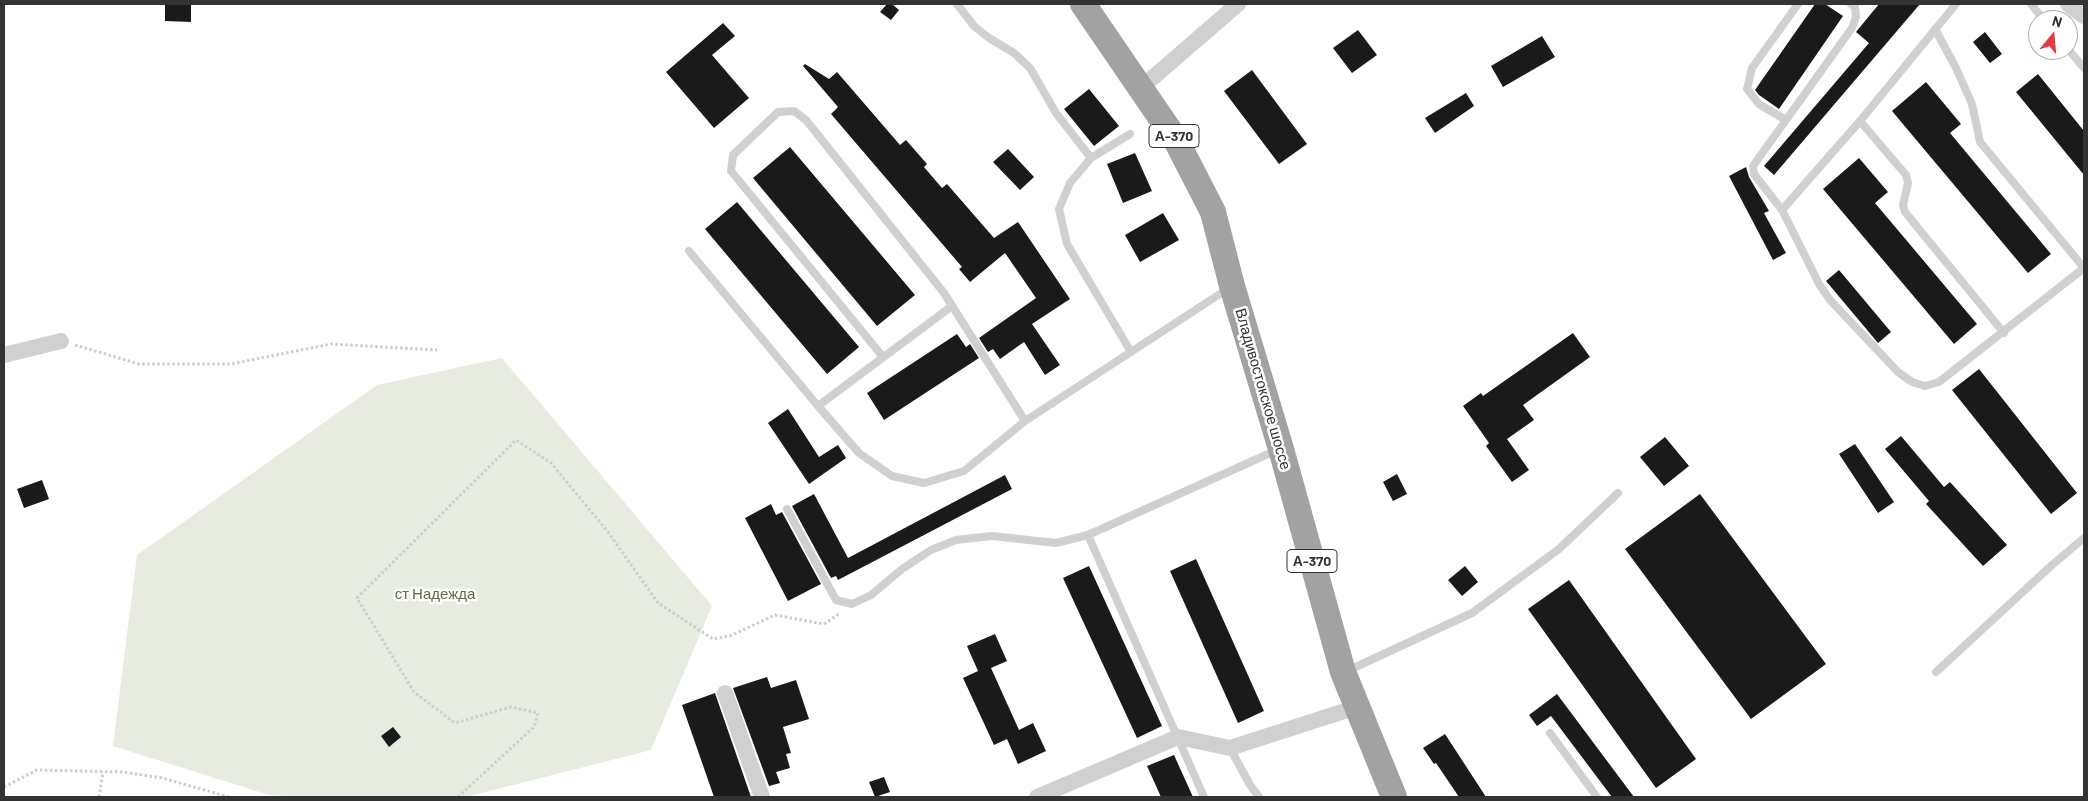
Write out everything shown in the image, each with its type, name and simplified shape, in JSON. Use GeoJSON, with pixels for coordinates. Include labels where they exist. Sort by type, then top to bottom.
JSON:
{"type":"FeatureCollection","features":[{"type":"Feature","properties":{"kind":"highway","name":"Владивостокское шоссе"},"geometry":{"type":"LineString","coordinates":[[1083,4],[1142,87],[1176,140],[1213,212],[1232,286],[1281,449],[1343,672],[1394,797]]}},
{"type":"Feature","properties":{"kind":"street"},"geometry":{"type":"LineString","coordinates":[[1142,87],[1238,4]]}},
{"type":"Feature","properties":{"kind":"street"},"geometry":{"type":"LineString","coordinates":[[2068,4],[2084,16]]}},
{"type":"Feature","properties":{"kind":"street"},"geometry":{"type":"LineString","coordinates":[[4,355],[61,341]]}},
{"type":"Feature","properties":{"kind":"street"},"geometry":{"type":"LineString","coordinates":[[725,693],[762,797]]}},
{"type":"Feature","properties":{"kind":"street"},"geometry":{"type":"LineString","coordinates":[[1037,797],[1178,737],[1230,748],[1357,707]]}},
{"type":"Feature","properties":{"kind":"lane"},"geometry":{"type":"LineString","coordinates":[[957,4],[974,26],[989,38],[1014,53],[1030,68],[1056,113],[1091,158]]}},
{"type":"Feature","properties":{"kind":"lane"},"geometry":{"type":"LineString","coordinates":[[1786,120],[1759,104],[1747,89],[1752,68],[1798,4]]}},
{"type":"Feature","properties":{"kind":"lane"},"geometry":{"type":"LineString","coordinates":[[1851,4],[1855,7],[1856,17],[1852,28],[1753,166],[1754,174],[1782,210],[1819,284],[1830,300],[1898,372],[1912,382],[1925,386],[1939,382],[2004,333],[2084,268],[1980,142],[1972,104],[1956,68],[1935,29]]}},
{"type":"Feature","properties":{"kind":"lane"},"geometry":{"type":"LineString","coordinates":[[1782,210],[1860,121],[1956,4]]}},
{"type":"Feature","properties":{"kind":"lane"},"geometry":{"type":"LineString","coordinates":[[883,357],[731,171],[733,155],[778,112],[794,111],[806,120],[944,293],[1025,421]]}},
{"type":"Feature","properties":{"kind":"lane"},"geometry":{"type":"LineString","coordinates":[[1860,121],[1906,175],[1908,183],[1903,205],[1905,212],[2004,333]]}},
{"type":"Feature","properties":{"kind":"lane"},"geometry":{"type":"LineString","coordinates":[[1130,134],[1091,158],[1070,182],[1060,209],[1067,244],[1131,352]]}},
{"type":"Feature","properties":{"kind":"lane"},"geometry":{"type":"LineString","coordinates":[[688,251],[859,453],[892,476],[924,483],[964,471],[1025,421],[1232,286]]}},
{"type":"Feature","properties":{"kind":"lane"},"geometry":{"type":"LineString","coordinates":[[818,406],[952,306]]}},
{"type":"Feature","properties":{"kind":"lane"},"geometry":{"type":"LineString","coordinates":[[787,508],[836,600],[852,604],[871,595],[902,569],[931,550],[956,540],[992,536],[1056,543],[1088,535],[1281,449]]}},
{"type":"Feature","properties":{"kind":"lane"},"geometry":{"type":"LineString","coordinates":[[1343,672],[1472,613],[1559,549],[1618,494]]}},
{"type":"Feature","properties":{"kind":"lane"},"geometry":{"type":"LineString","coordinates":[[1088,535],[1204,797]]}},
{"type":"Feature","properties":{"kind":"lane"},"geometry":{"type":"LineString","coordinates":[[1936,672],[2084,538]]}},
{"type":"Feature","properties":{"kind":"lane"},"geometry":{"type":"LineString","coordinates":[[1550,733],[1597,797]]}},
{"type":"Feature","properties":{"kind":"lane"},"geometry":{"type":"LineString","coordinates":[[1230,748],[1250,785],[1259,797]]}},
{"type":"Feature","properties":{"kind":"path"},"geometry":{"type":"LineString","coordinates":[[61,341],[139,364],[231,364],[331,344],[437,350]]}},
{"type":"Feature","properties":{"kind":"path"},"geometry":{"type":"LineString","coordinates":[[458,797],[534,727],[538,713],[511,707],[455,723],[414,692],[357,598],[516,440],[550,463],[608,532],[658,603],[713,639],[730,636],[775,615],[824,624],[852,604]]}},
{"type":"Feature","properties":{"kind":"path"},"geometry":{"type":"LineString","coordinates":[[4,787],[37,770],[123,772],[162,778],[229,797]]}},
{"type":"Feature","properties":{"kind":"path"},"geometry":{"type":"LineString","coordinates":[[99,797],[103,772]]}},
{"type":"Feature","properties":{"kind":"green space","name":"ст Надежда"},"geometry":{"type":"Polygon","coordinates":[[[502,358],[712,606],[651,750],[466,797],[300,797],[269,795],[113,746],[137,555],[377,385],[502,358]]]}},
{"type":"Feature","properties":{"kind":"building"},"geometry":{"type":"Polygon","coordinates":[[[165,4],[191,4],[191,22],[165,21],[165,4]]]}},
{"type":"Feature","properties":{"kind":"building"},"geometry":{"type":"Polygon","coordinates":[[[887,4],[892,4],[899,10],[891,20],[880,12],[887,4]]]}},
{"type":"Feature","properties":{"kind":"building"},"geometry":{"type":"Polygon","coordinates":[[[1815,4],[1825,4],[1843,16],[1779,109],[1755,90],[1815,4]]]}},
{"type":"Feature","properties":{"kind":"building"},"geometry":{"type":"Polygon","coordinates":[[[1879,4],[1920,4],[1774,175],[1764,166],[1869,43],[1856,32],[1879,4]]]}},
{"type":"Feature","properties":{"kind":"building"},"geometry":{"type":"Polygon","coordinates":[[[723,23],[735,36],[712,55],[749,98],[714,128],[666,72],[723,23]]]}},
{"type":"Feature","properties":{"kind":"building"},"geometry":{"type":"Polygon","coordinates":[[[1358,30],[1377,55],[1352,73],[1333,48],[1358,30]]]}},
{"type":"Feature","properties":{"kind":"building"},"geometry":{"type":"Polygon","coordinates":[[[1985,32],[2002,54],[1990,63],[1973,42],[1985,32]]]}},
{"type":"Feature","properties":{"kind":"building"},"geometry":{"type":"Polygon","coordinates":[[[1542,36],[1555,57],[1503,87],[1491,66],[1542,36]]]}},
{"type":"Feature","properties":{"kind":"building"},"geometry":{"type":"Polygon","coordinates":[[[805,64],[829,79],[837,72],[900,145],[906,140],[927,164],[924,167],[942,188],[947,184],[994,238],[1018,222],[1070,299],[1032,324],[1060,365],[1045,375],[1024,342],[1000,359],[993,349],[988,352],[979,338],[1036,298],[1005,253],[970,282],[959,269],[962,267],[831,114],[838,107],[803,66],[805,64]]]}},
{"type":"Feature","properties":{"kind":"building"},"geometry":{"type":"Polygon","coordinates":[[[1252,70],[1307,144],[1279,164],[1224,91],[1252,70]]]}},
{"type":"Feature","properties":{"kind":"building"},"geometry":{"type":"Polygon","coordinates":[[[2038,74],[2084,131],[2084,175],[2016,92],[2038,74]]]}},
{"type":"Feature","properties":{"kind":"building"},"geometry":{"type":"Polygon","coordinates":[[[1926,82],[1961,124],[1950,133],[2051,254],[2028,273],[1892,111],[1926,82]]]}},
{"type":"Feature","properties":{"kind":"building"},"geometry":{"type":"Polygon","coordinates":[[[1089,89],[1119,126],[1094,146],[1064,109],[1089,89]]]}},
{"type":"Feature","properties":{"kind":"building"},"geometry":{"type":"Polygon","coordinates":[[[1466,93],[1474,106],[1435,133],[1425,118],[1466,93]]]}},
{"type":"Feature","properties":{"kind":"building"},"geometry":{"type":"Polygon","coordinates":[[[790,147],[915,295],[877,326],[753,178],[790,147]]]}},
{"type":"Feature","properties":{"kind":"building"},"geometry":{"type":"Polygon","coordinates":[[[1008,149],[1034,177],[1020,190],[993,162],[1008,149]]]}},
{"type":"Feature","properties":{"kind":"building"},"geometry":{"type":"Polygon","coordinates":[[[1135,153],[1152,191],[1123,203],[1107,164],[1135,153]]]}},
{"type":"Feature","properties":{"kind":"building"},"geometry":{"type":"Polygon","coordinates":[[[1859,158],[1888,192],[1875,203],[1977,324],[1954,344],[1823,189],[1859,158]]]}},
{"type":"Feature","properties":{"kind":"building"},"geometry":{"type":"Polygon","coordinates":[[[1746,167],[1749,177],[1769,211],[1764,213],[1786,253],[1773,260],[1729,176],[1746,167]]]}},
{"type":"Feature","properties":{"kind":"building"},"geometry":{"type":"Polygon","coordinates":[[[737,202],[859,347],[827,374],[705,229],[737,202]]]}},
{"type":"Feature","properties":{"kind":"building"},"geometry":{"type":"Polygon","coordinates":[[[1163,213],[1179,240],[1140,262],[1125,235],[1163,213]]]}},
{"type":"Feature","properties":{"kind":"building"},"geometry":{"type":"Polygon","coordinates":[[[1839,270],[1891,332],[1878,343],[1826,281],[1839,270]]]}},
{"type":"Feature","properties":{"kind":"building"},"geometry":{"type":"Polygon","coordinates":[[[1573,333],[1590,357],[1523,405],[1534,420],[1507,439],[1529,470],[1512,482],[1486,446],[1489,443],[1463,406],[1481,393],[1483,396],[1573,333]]]}},
{"type":"Feature","properties":{"kind":"building"},"geometry":{"type":"Polygon","coordinates":[[[957,334],[966,347],[970,344],[979,358],[884,420],[867,393],[957,334]]]}},
{"type":"Feature","properties":{"kind":"building"},"geometry":{"type":"Polygon","coordinates":[[[1979,369],[2077,493],[2051,514],[1952,390],[1979,369]]]}},
{"type":"Feature","properties":{"kind":"building"},"geometry":{"type":"Polygon","coordinates":[[[788,409],[819,457],[838,445],[846,458],[809,484],[768,423],[788,409]]]}},
{"type":"Feature","properties":{"kind":"building"},"geometry":{"type":"Polygon","coordinates":[[[1901,436],[1944,487],[1950,482],[2007,545],[1983,566],[1926,504],[1929,501],[1885,449],[1901,436]]]}},
{"type":"Feature","properties":{"kind":"building"},"geometry":{"type":"Polygon","coordinates":[[[1665,437],[1689,466],[1664,486],[1640,457],[1665,437]]]}},
{"type":"Feature","properties":{"kind":"building"},"geometry":{"type":"Polygon","coordinates":[[[1855,444],[1894,502],[1878,513],[1839,454],[1855,444]]]}},
{"type":"Feature","properties":{"kind":"building"},"geometry":{"type":"Polygon","coordinates":[[[1397,474],[1407,494],[1393,501],[1383,482],[1397,474]]]}},
{"type":"Feature","properties":{"kind":"building"},"geometry":{"type":"Polygon","coordinates":[[[1005,475],[1012,489],[838,580],[836,576],[831,578],[792,506],[814,494],[848,558],[1005,475]]]}},
{"type":"Feature","properties":{"kind":"building"},"geometry":{"type":"Polygon","coordinates":[[[42,480],[49,499],[24,508],[17,489],[42,480]]]}},
{"type":"Feature","properties":{"kind":"building"},"geometry":{"type":"Polygon","coordinates":[[[1700,494],[1826,664],[1751,719],[1625,549],[1700,494]]]}},
{"type":"Feature","properties":{"kind":"building"},"geometry":{"type":"Polygon","coordinates":[[[771,504],[776,515],[782,512],[821,584],[788,601],[745,518],[771,504]]]}},
{"type":"Feature","properties":{"kind":"building"},"geometry":{"type":"Polygon","coordinates":[[[1196,559],[1264,711],[1238,723],[1170,571],[1196,559]]]}},
{"type":"Feature","properties":{"kind":"building"},"geometry":{"type":"Polygon","coordinates":[[[1089,566],[1162,726],[1137,738],[1063,578],[1089,566]]]}},
{"type":"Feature","properties":{"kind":"building"},"geometry":{"type":"Polygon","coordinates":[[[1465,566],[1478,582],[1462,596],[1448,580],[1465,566]]]}},
{"type":"Feature","properties":{"kind":"building"},"geometry":{"type":"Polygon","coordinates":[[[1569,580],[1696,759],[1656,788],[1528,609],[1569,580]]]}},
{"type":"Feature","properties":{"kind":"building"},"geometry":{"type":"Polygon","coordinates":[[[995,634],[1007,661],[991,668],[1019,730],[1033,723],[1046,751],[1018,764],[1007,739],[994,745],[963,678],[978,671],[967,646],[995,634]]]}},
{"type":"Feature","properties":{"kind":"building"},"geometry":{"type":"Polygon","coordinates":[[[767,677],[771,688],[796,680],[809,719],[783,727],[791,753],[786,754],[790,768],[776,772],[780,783],[769,786],[733,688],[767,677]]]}},
{"type":"Feature","properties":{"kind":"building"},"geometry":{"type":"Polygon","coordinates":[[[715,693],[751,797],[714,797],[682,705],[715,693]]]}},
{"type":"Feature","properties":{"kind":"building"},"geometry":{"type":"Polygon","coordinates":[[[1557,694],[1634,797],[1612,797],[1551,716],[1537,726],[1529,715],[1557,694]]]}},
{"type":"Feature","properties":{"kind":"building"},"geometry":{"type":"Polygon","coordinates":[[[393,727],[401,737],[389,747],[381,736],[393,727]]]}},
{"type":"Feature","properties":{"kind":"building"},"geometry":{"type":"Polygon","coordinates":[[[1445,734],[1486,797],[1459,797],[1436,763],[1434,764],[1423,748],[1445,734]]]}},
{"type":"Feature","properties":{"kind":"building"},"geometry":{"type":"Polygon","coordinates":[[[1174,755],[1193,797],[1161,797],[1147,766],[1174,755]]]}},
{"type":"Feature","properties":{"kind":"building"},"geometry":{"type":"Polygon","coordinates":[[[884,777],[890,792],[875,797],[869,782],[884,777]]]}}]}
